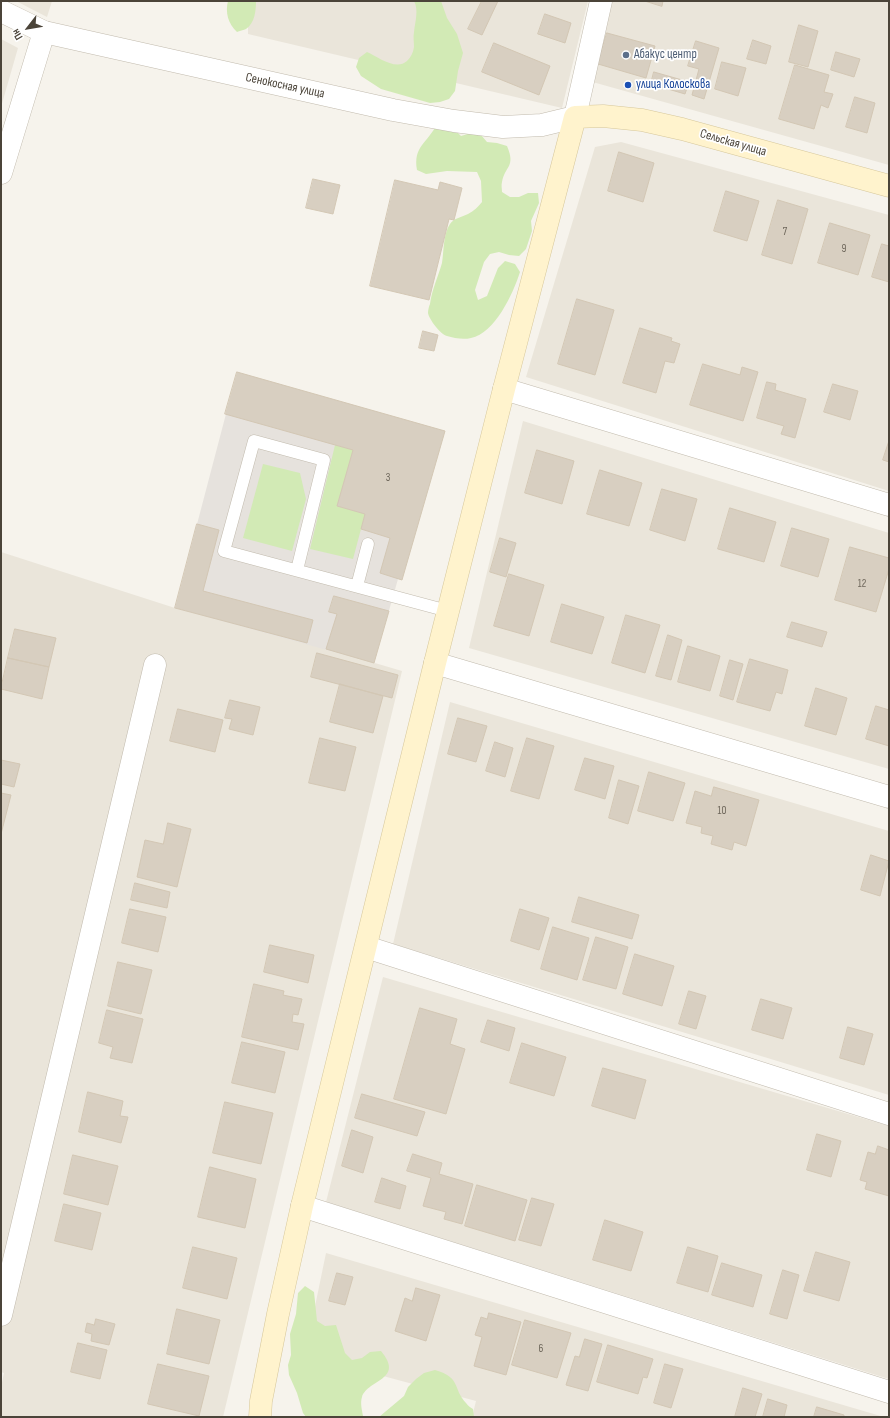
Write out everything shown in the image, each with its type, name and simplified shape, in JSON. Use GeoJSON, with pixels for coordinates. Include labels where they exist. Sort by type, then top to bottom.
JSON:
{"type":"FeatureCollection","features":[{"type":"Feature","properties":{"kind":"main road","name":"Сельская улица"},"geometry":{"type":"LineString","coordinates":[[575,117],[603,116],[642,120],[682,129],[889,186]]}},
{"type":"Feature","properties":{"kind":"main road"},"geometry":{"type":"LineString","coordinates":[[260,1417],[278,1314],[302,1206],[448,611],[575,117]]}},
{"type":"Feature","properties":{"kind":"street"},"geometry":{"type":"LineString","coordinates":[[575,117],[601,1]]}},
{"type":"Feature","properties":{"kind":"street","name":"Сенокосная улица"},"geometry":{"type":"LineString","coordinates":[[1,11],[44,32],[393,110],[454,121],[503,127],[542,125],[575,117]]}},
{"type":"Feature","properties":{"kind":"street"},"geometry":{"type":"LineString","coordinates":[[1,173],[44,32]]}},
{"type":"Feature","properties":{"kind":"street"},"geometry":{"type":"LineString","coordinates":[[504,389],[889,505]]}},
{"type":"Feature","properties":{"kind":"street"},"geometry":{"type":"LineString","coordinates":[[435,663],[889,797]]}},
{"type":"Feature","properties":{"kind":"street"},"geometry":{"type":"LineString","coordinates":[[1,1315],[155,665]]}},
{"type":"Feature","properties":{"kind":"street"},"geometry":{"type":"LineString","coordinates":[[366,947],[889,1114]]}},
{"type":"Feature","properties":{"kind":"street"},"geometry":{"type":"LineString","coordinates":[[302,1206],[889,1392]]}},
{"type":"Feature","properties":{"kind":"lane"},"geometry":{"type":"LineString","coordinates":[[297,570],[324,460],[254,441],[224,551],[448,611]]}},
{"type":"Feature","properties":{"kind":"lane"},"geometry":{"type":"LineString","coordinates":[[357,586],[368,544]]}},
{"type":"Feature","properties":{"kind":"shaded area"},"geometry":{"type":"Polygon","coordinates":[[[16,1],[52,1],[47,17],[16,1]]]}},
{"type":"Feature","properties":{"kind":"shaded area"},"geometry":{"type":"Polygon","coordinates":[[[248,1],[588,1],[562,108],[248,34],[248,1]]]}},
{"type":"Feature","properties":{"kind":"shaded area"},"geometry":{"type":"Polygon","coordinates":[[[610,1],[889,1],[889,165],[589,81],[610,1]]]}},
{"type":"Feature","properties":{"kind":"shaded area"},"geometry":{"type":"Polygon","coordinates":[[[1,39],[18,48],[1,107],[1,39]]]}},
{"type":"Feature","properties":{"kind":"shaded area"},"geometry":{"type":"Polygon","coordinates":[[[621,142],[889,215],[889,491],[526,377],[595,147],[621,142]]]}},
{"type":"Feature","properties":{"kind":"shaded area"},"geometry":{"type":"Polygon","coordinates":[[[237,372],[445,431],[402,580],[398,579],[374,663],[175,608],[237,372]]]}},
{"type":"Feature","properties":{"kind":"shaded area"},"geometry":{"type":"Polygon","coordinates":[[[523,421],[889,533],[889,769],[469,648],[523,421]]]}},
{"type":"Feature","properties":{"kind":"shaded area"},"geometry":{"type":"Polygon","coordinates":[[[1,552],[175,608],[307,643],[402,671],[223,1417],[1,1416],[1,1387],[4,1373],[1,1372],[1,552]]]}},
{"type":"Feature","properties":{"kind":"shaded area"},"geometry":{"type":"Polygon","coordinates":[[[450,702],[889,831],[889,1095],[393,944],[450,702]]]}},
{"type":"Feature","properties":{"kind":"shaded area"},"geometry":{"type":"Polygon","coordinates":[[[383,977],[889,1126],[889,1379],[326,1202],[383,977]]]}},
{"type":"Feature","properties":{"kind":"shaded area"},"geometry":{"type":"Polygon","coordinates":[[[326,1253],[884,1417],[472,1417],[476,1401],[305,1355],[326,1253]]]}},
{"type":"Feature","properties":{"kind":"green space"},"geometry":{"type":"Polygon","coordinates":[[[228,1],[256,1],[253,20],[246,29],[237,32],[229,22],[227,14],[228,1]]]}},
{"type":"Feature","properties":{"kind":"green space"},"geometry":{"type":"Polygon","coordinates":[[[414,1],[441,1],[447,18],[457,34],[463,53],[455,91],[449,99],[440,102],[430,103],[381,89],[361,76],[356,67],[359,58],[367,52],[392,64],[403,64],[407,61],[412,55],[414,47],[416,12],[414,1]]]}},
{"type":"Feature","properties":{"kind":"green space"},"geometry":{"type":"Polygon","coordinates":[[[437,124],[454,129],[461,136],[471,133],[481,135],[487,142],[507,146],[510,162],[503,177],[502,192],[510,197],[519,197],[528,193],[538,193],[539,203],[531,221],[532,231],[526,249],[519,256],[499,252],[490,254],[484,262],[475,290],[478,300],[487,296],[498,268],[505,261],[515,264],[520,272],[513,291],[502,311],[488,329],[480,335],[468,339],[444,335],[435,326],[428,313],[432,293],[442,263],[445,238],[448,228],[454,220],[472,212],[482,202],[481,181],[477,172],[447,171],[426,174],[417,170],[416,162],[419,150],[437,124]]]}},
{"type":"Feature","properties":{"kind":"green space"},"geometry":{"type":"Polygon","coordinates":[[[335,445],[353,450],[337,506],[365,514],[353,559],[310,549],[335,445]]]}},
{"type":"Feature","properties":{"kind":"green space"},"geometry":{"type":"Polygon","coordinates":[[[263,464],[300,473],[306,499],[292,551],[243,538],[263,464]]]}},
{"type":"Feature","properties":{"kind":"green space"},"geometry":{"type":"Polygon","coordinates":[[[305,1286],[314,1292],[317,1321],[325,1326],[336,1325],[345,1353],[352,1360],[362,1358],[370,1352],[381,1351],[387,1361],[389,1368],[387,1374],[371,1386],[361,1399],[363,1416],[366,1417],[306,1417],[303,1413],[297,1393],[289,1375],[288,1365],[291,1355],[290,1334],[296,1314],[298,1293],[305,1286]]]}},
{"type":"Feature","properties":{"kind":"green space"},"geometry":{"type":"Polygon","coordinates":[[[435,1370],[444,1373],[453,1380],[462,1398],[473,1409],[474,1417],[379,1417],[404,1396],[408,1387],[416,1379],[424,1373],[435,1370]]]}},
{"type":"Feature","properties":{"kind":"building"},"geometry":{"type":"Polygon","coordinates":[[[482,1],[498,1],[482,35],[468,29],[482,1]]]}},
{"type":"Feature","properties":{"kind":"building"},"geometry":{"type":"Polygon","coordinates":[[[645,1],[663,1],[662,6],[645,1]]]}},
{"type":"Feature","properties":{"kind":"building"},"geometry":{"type":"Polygon","coordinates":[[[545,14],[571,23],[565,43],[538,34],[545,14]]]}},
{"type":"Feature","properties":{"kind":"building"},"geometry":{"type":"Polygon","coordinates":[[[799,25],[818,31],[808,67],[789,62],[799,25]]]}},
{"type":"Feature","properties":{"kind":"building"},"geometry":{"type":"Polygon","coordinates":[[[607,33],[655,46],[646,78],[598,64],[607,33]]]}},
{"type":"Feature","properties":{"kind":"building"},"geometry":{"type":"Polygon","coordinates":[[[753,40],[771,46],[766,64],[747,59],[753,40]]]}},
{"type":"Feature","properties":{"kind":"building"},"geometry":{"type":"Polygon","coordinates":[[[696,41],[719,48],[704,99],[692,95],[699,69],[688,66],[696,41]]]}},
{"type":"Feature","properties":{"kind":"building"},"geometry":{"type":"Polygon","coordinates":[[[494,43],[550,66],[539,95],[482,72],[494,43]]]}},
{"type":"Feature","properties":{"kind":"building"},"geometry":{"type":"Polygon","coordinates":[[[836,52],[860,59],[854,77],[831,70],[836,52]]]}},
{"type":"Feature","properties":{"kind":"building"},"geometry":{"type":"Polygon","coordinates":[[[722,62],[746,68],[738,96],[715,89],[722,62]]]}},
{"type":"Feature","properties":{"kind":"building"},"geometry":{"type":"Polygon","coordinates":[[[795,65],[829,75],[824,92],[833,94],[828,108],[821,105],[814,129],[779,119],[795,65]]]}},
{"type":"Feature","properties":{"kind":"building"},"geometry":{"type":"Polygon","coordinates":[[[654,72],[689,82],[685,94],[651,84],[654,72]]]}},
{"type":"Feature","properties":{"kind":"building"},"geometry":{"type":"Polygon","coordinates":[[[855,97],[875,103],[867,133],[846,127],[855,97]]]}},
{"type":"Feature","properties":{"kind":"building"},"geometry":{"type":"Polygon","coordinates":[[[619,152],[654,163],[643,202],[608,191],[619,152]]]}},
{"type":"Feature","properties":{"kind":"building"},"geometry":{"type":"Polygon","coordinates":[[[313,179],[340,185],[333,214],[306,208],[313,179]]]}},
{"type":"Feature","properties":{"kind":"building"},"geometry":{"type":"Polygon","coordinates":[[[395,180],[438,190],[440,182],[462,188],[454,220],[449,219],[429,300],[370,286],[395,180]]]}},
{"type":"Feature","properties":{"kind":"building"},"geometry":{"type":"Polygon","coordinates":[[[726,191],[759,201],[747,241],[714,231],[726,191]]]}},
{"type":"Feature","properties":{"kind":"building"},"geometry":{"type":"Polygon","coordinates":[[[778,200],[808,209],[792,264],[762,255],[778,200]]]}},
{"type":"Feature","properties":{"kind":"building"},"geometry":{"type":"Polygon","coordinates":[[[830,223],[870,235],[858,275],[818,263],[830,223]]]}},
{"type":"Feature","properties":{"kind":"building"},"geometry":{"type":"Polygon","coordinates":[[[882,244],[889,246],[889,282],[872,277],[882,244]]]}},
{"type":"Feature","properties":{"kind":"building"},"geometry":{"type":"Polygon","coordinates":[[[577,299],[614,310],[595,375],[558,364],[577,299]]]}},
{"type":"Feature","properties":{"kind":"building"},"geometry":{"type":"Polygon","coordinates":[[[640,328],[672,338],[671,341],[680,344],[674,363],[665,361],[656,393],[623,383],[640,328]]]}},
{"type":"Feature","properties":{"kind":"building"},"geometry":{"type":"Polygon","coordinates":[[[423,331],[438,335],[434,351],[419,348],[423,331]]]}},
{"type":"Feature","properties":{"kind":"building"},"geometry":{"type":"Polygon","coordinates":[[[703,364],[740,375],[742,367],[758,372],[743,421],[690,405],[703,364]]]}},
{"type":"Feature","properties":{"kind":"building"},"geometry":{"type":"Polygon","coordinates":[[[237,372],[445,431],[402,580],[380,573],[390,538],[361,529],[365,514],[337,506],[353,450],[225,414],[237,372]]]}},
{"type":"Feature","properties":{"kind":"building"},"geometry":{"type":"Polygon","coordinates":[[[767,382],[776,384],[775,390],[806,399],[795,438],[781,434],[784,426],[757,418],[767,382]]]}},
{"type":"Feature","properties":{"kind":"building"},"geometry":{"type":"Polygon","coordinates":[[[833,384],[858,391],[850,420],[824,412],[833,384]]]}},
{"type":"Feature","properties":{"kind":"building"},"geometry":{"type":"Polygon","coordinates":[[[889,441],[889,462],[883,460],[889,441]]]}},
{"type":"Feature","properties":{"kind":"building"},"geometry":{"type":"Polygon","coordinates":[[[537,450],[574,461],[562,504],[525,493],[537,450]]]}},
{"type":"Feature","properties":{"kind":"building"},"geometry":{"type":"Polygon","coordinates":[[[600,470],[642,483],[629,526],[587,514],[600,470]]]}},
{"type":"Feature","properties":{"kind":"building"},"geometry":{"type":"Polygon","coordinates":[[[662,489],[697,499],[685,541],[650,530],[662,489]]]}},
{"type":"Feature","properties":{"kind":"building"},"geometry":{"type":"Polygon","coordinates":[[[730,508],[776,522],[764,562],[718,549],[730,508]]]}},
{"type":"Feature","properties":{"kind":"building"},"geometry":{"type":"Polygon","coordinates":[[[197,524],[219,530],[203,591],[313,620],[307,643],[175,608],[197,524]]]}},
{"type":"Feature","properties":{"kind":"building"},"geometry":{"type":"Polygon","coordinates":[[[792,528],[829,539],[818,577],[781,566],[792,528]]]}},
{"type":"Feature","properties":{"kind":"building"},"geometry":{"type":"Polygon","coordinates":[[[500,538],[516,543],[506,577],[490,572],[500,538]]]}},
{"type":"Feature","properties":{"kind":"building"},"geometry":{"type":"Polygon","coordinates":[[[850,547],[889,558],[889,569],[876,612],[835,600],[850,547]]]}},
{"type":"Feature","properties":{"kind":"building"},"geometry":{"type":"Polygon","coordinates":[[[509,574],[544,585],[529,636],[494,626],[509,574]]]}},
{"type":"Feature","properties":{"kind":"building"},"geometry":{"type":"Polygon","coordinates":[[[334,596],[389,611],[374,663],[326,649],[337,614],[329,612],[334,596]]]}},
{"type":"Feature","properties":{"kind":"building"},"geometry":{"type":"Polygon","coordinates":[[[562,604],[604,617],[592,654],[551,642],[562,604]]]}},
{"type":"Feature","properties":{"kind":"building"},"geometry":{"type":"Polygon","coordinates":[[[626,615],[660,625],[645,673],[612,663],[626,615]]]}},
{"type":"Feature","properties":{"kind":"building"},"geometry":{"type":"Polygon","coordinates":[[[792,622],[827,632],[822,647],[787,637],[792,622]]]}},
{"type":"Feature","properties":{"kind":"building"},"geometry":{"type":"Polygon","coordinates":[[[15,629],[56,638],[49,667],[8,658],[15,629]]]}},
{"type":"Feature","properties":{"kind":"building"},"geometry":{"type":"Polygon","coordinates":[[[668,635],[682,640],[671,680],[656,676],[668,635]]]}},
{"type":"Feature","properties":{"kind":"building"},"geometry":{"type":"Polygon","coordinates":[[[688,646],[720,656],[710,691],[678,682],[688,646]]]}},
{"type":"Feature","properties":{"kind":"building"},"geometry":{"type":"Polygon","coordinates":[[[317,653],[398,675],[392,698],[311,677],[317,653]]]}},
{"type":"Feature","properties":{"kind":"building"},"geometry":{"type":"Polygon","coordinates":[[[8,658],[49,667],[42,699],[1,689],[8,658]]]}},
{"type":"Feature","properties":{"kind":"building"},"geometry":{"type":"Polygon","coordinates":[[[750,659],[788,670],[782,694],[776,692],[770,711],[737,702],[750,659]]]}},
{"type":"Feature","properties":{"kind":"building"},"geometry":{"type":"Polygon","coordinates":[[[730,660],[743,664],[733,700],[720,696],[730,660]]]}},
{"type":"Feature","properties":{"kind":"building"},"geometry":{"type":"Polygon","coordinates":[[[340,684],[383,696],[373,733],[330,722],[340,684]]]}},
{"type":"Feature","properties":{"kind":"building"},"geometry":{"type":"Polygon","coordinates":[[[816,688],[847,698],[836,735],[805,726],[816,688]]]}},
{"type":"Feature","properties":{"kind":"building"},"geometry":{"type":"Polygon","coordinates":[[[230,700],[260,707],[253,735],[229,729],[232,719],[225,718],[230,700]]]}},
{"type":"Feature","properties":{"kind":"building"},"geometry":{"type":"Polygon","coordinates":[[[876,706],[889,710],[889,746],[866,739],[876,706]]]}},
{"type":"Feature","properties":{"kind":"building"},"geometry":{"type":"Polygon","coordinates":[[[178,709],[223,720],[215,752],[170,741],[178,709]]]}},
{"type":"Feature","properties":{"kind":"building"},"geometry":{"type":"Polygon","coordinates":[[[458,718],[487,726],[476,762],[448,754],[458,718]]]}},
{"type":"Feature","properties":{"kind":"building"},"geometry":{"type":"Polygon","coordinates":[[[320,738],[356,747],[345,791],[309,783],[320,738]]]}},
{"type":"Feature","properties":{"kind":"building"},"geometry":{"type":"Polygon","coordinates":[[[527,738],[554,746],[539,799],[511,791],[527,738]]]}},
{"type":"Feature","properties":{"kind":"building"},"geometry":{"type":"Polygon","coordinates":[[[495,742],[513,748],[505,777],[486,771],[495,742]]]}},
{"type":"Feature","properties":{"kind":"building"},"geometry":{"type":"Polygon","coordinates":[[[585,758],[614,766],[605,799],[575,790],[585,758]]]}},
{"type":"Feature","properties":{"kind":"building"},"geometry":{"type":"Polygon","coordinates":[[[1,760],[20,764],[14,787],[1,784],[1,760]]]}},
{"type":"Feature","properties":{"kind":"building"},"geometry":{"type":"Polygon","coordinates":[[[649,772],[685,783],[673,821],[638,811],[649,772]]]}},
{"type":"Feature","properties":{"kind":"building"},"geometry":{"type":"Polygon","coordinates":[[[619,780],[639,786],[628,824],[609,818],[619,780]]]}},
{"type":"Feature","properties":{"kind":"building"},"geometry":{"type":"Polygon","coordinates":[[[714,787],[759,800],[746,846],[734,842],[732,850],[711,844],[713,836],[701,833],[702,827],[686,823],[695,791],[711,796],[714,787]]]}},
{"type":"Feature","properties":{"kind":"building"},"geometry":{"type":"Polygon","coordinates":[[[1,793],[11,795],[1,834],[1,793]]]}},
{"type":"Feature","properties":{"kind":"building"},"geometry":{"type":"Polygon","coordinates":[[[168,823],[191,829],[177,887],[137,877],[145,840],[163,844],[168,823]]]}},
{"type":"Feature","properties":{"kind":"building"},"geometry":{"type":"Polygon","coordinates":[[[871,855],[889,861],[880,896],[861,890],[871,855]]]}},
{"type":"Feature","properties":{"kind":"building"},"geometry":{"type":"Polygon","coordinates":[[[135,883],[170,892],[167,908],[131,900],[135,883]]]}},
{"type":"Feature","properties":{"kind":"building"},"geometry":{"type":"Polygon","coordinates":[[[579,897],[639,915],[632,939],[572,922],[579,897]]]}},
{"type":"Feature","properties":{"kind":"building"},"geometry":{"type":"Polygon","coordinates":[[[130,909],[166,917],[158,952],[122,943],[130,909]]]}},
{"type":"Feature","properties":{"kind":"building"},"geometry":{"type":"Polygon","coordinates":[[[520,909],[549,918],[539,950],[511,941],[520,909]]]}},
{"type":"Feature","properties":{"kind":"building"},"geometry":{"type":"Polygon","coordinates":[[[553,927],[589,938],[577,980],[541,969],[553,927]]]}},
{"type":"Feature","properties":{"kind":"building"},"geometry":{"type":"Polygon","coordinates":[[[596,937],[628,947],[616,989],[583,980],[596,937]]]}},
{"type":"Feature","properties":{"kind":"building"},"geometry":{"type":"Polygon","coordinates":[[[270,945],[314,955],[308,983],[264,972],[270,945]]]}},
{"type":"Feature","properties":{"kind":"building"},"geometry":{"type":"Polygon","coordinates":[[[635,954],[674,966],[662,1006],[623,994],[635,954]]]}},
{"type":"Feature","properties":{"kind":"building"},"geometry":{"type":"Polygon","coordinates":[[[118,962],[152,970],[141,1014],[108,1006],[118,962]]]}},
{"type":"Feature","properties":{"kind":"building"},"geometry":{"type":"Polygon","coordinates":[[[254,984],[284,991],[283,995],[302,999],[298,1015],[293,1014],[292,1022],[304,1024],[298,1050],[242,1037],[254,984]]]}},
{"type":"Feature","properties":{"kind":"building"},"geometry":{"type":"Polygon","coordinates":[[[689,991],[706,996],[696,1029],[679,1024],[689,991]]]}},
{"type":"Feature","properties":{"kind":"building"},"geometry":{"type":"Polygon","coordinates":[[[761,999],[792,1008],[783,1039],[752,1030],[761,999]]]}},
{"type":"Feature","properties":{"kind":"building"},"geometry":{"type":"Polygon","coordinates":[[[420,1008],[457,1019],[450,1044],[465,1049],[446,1114],[394,1099],[420,1008]]]}},
{"type":"Feature","properties":{"kind":"building"},"geometry":{"type":"Polygon","coordinates":[[[107,1010],[143,1019],[132,1063],[110,1058],[113,1047],[99,1043],[107,1010]]]}},
{"type":"Feature","properties":{"kind":"building"},"geometry":{"type":"Polygon","coordinates":[[[488,1020],[515,1028],[509,1051],[481,1042],[488,1020]]]}},
{"type":"Feature","properties":{"kind":"building"},"geometry":{"type":"Polygon","coordinates":[[[848,1027],[873,1034],[864,1065],[840,1058],[848,1027]]]}},
{"type":"Feature","properties":{"kind":"building"},"geometry":{"type":"Polygon","coordinates":[[[242,1042],[285,1052],[275,1093],[232,1083],[242,1042]]]}},
{"type":"Feature","properties":{"kind":"building"},"geometry":{"type":"Polygon","coordinates":[[[522,1043],[566,1057],[554,1096],[510,1083],[522,1043]]]}},
{"type":"Feature","properties":{"kind":"building"},"geometry":{"type":"Polygon","coordinates":[[[603,1068],[646,1080],[635,1119],[592,1106],[603,1068]]]}},
{"type":"Feature","properties":{"kind":"building"},"geometry":{"type":"Polygon","coordinates":[[[88,1092],[123,1101],[120,1116],[128,1117],[121,1143],[79,1132],[88,1092]]]}},
{"type":"Feature","properties":{"kind":"building"},"geometry":{"type":"Polygon","coordinates":[[[362,1094],[425,1112],[417,1136],[355,1118],[362,1094]]]}},
{"type":"Feature","properties":{"kind":"building"},"geometry":{"type":"Polygon","coordinates":[[[225,1102],[273,1113],[261,1164],[213,1153],[225,1102]]]}},
{"type":"Feature","properties":{"kind":"building"},"geometry":{"type":"Polygon","coordinates":[[[352,1130],[373,1137],[363,1173],[342,1166],[352,1130]]]}},
{"type":"Feature","properties":{"kind":"building"},"geometry":{"type":"Polygon","coordinates":[[[817,1134],[841,1141],[831,1177],[807,1170],[817,1134]]]}},
{"type":"Feature","properties":{"kind":"building"},"geometry":{"type":"Polygon","coordinates":[[[878,1146],[889,1150],[889,1196],[865,1189],[867,1182],[860,1180],[868,1152],[875,1154],[878,1146]]]}},
{"type":"Feature","properties":{"kind":"building"},"geometry":{"type":"Polygon","coordinates":[[[413,1154],[442,1163],[439,1174],[473,1184],[462,1224],[444,1219],[446,1212],[423,1206],[431,1178],[407,1171],[413,1154]]]}},
{"type":"Feature","properties":{"kind":"building"},"geometry":{"type":"Polygon","coordinates":[[[73,1155],[118,1166],[108,1205],[64,1194],[73,1155]]]}},
{"type":"Feature","properties":{"kind":"building"},"geometry":{"type":"Polygon","coordinates":[[[210,1167],[256,1179],[245,1228],[198,1217],[210,1167]]]}},
{"type":"Feature","properties":{"kind":"building"},"geometry":{"type":"Polygon","coordinates":[[[382,1178],[406,1186],[400,1209],[375,1202],[382,1178]]]}},
{"type":"Feature","properties":{"kind":"building"},"geometry":{"type":"Polygon","coordinates":[[[477,1185],[527,1200],[515,1241],[465,1226],[477,1185]]]}},
{"type":"Feature","properties":{"kind":"building"},"geometry":{"type":"Polygon","coordinates":[[[532,1198],[554,1204],[541,1246],[519,1240],[532,1198]]]}},
{"type":"Feature","properties":{"kind":"building"},"geometry":{"type":"Polygon","coordinates":[[[64,1204],[101,1213],[92,1250],[55,1241],[64,1204]]]}},
{"type":"Feature","properties":{"kind":"building"},"geometry":{"type":"Polygon","coordinates":[[[605,1220],[643,1232],[631,1271],[593,1260],[605,1220]]]}},
{"type":"Feature","properties":{"kind":"building"},"geometry":{"type":"Polygon","coordinates":[[[193,1247],[237,1258],[227,1299],[183,1288],[193,1247]]]}},
{"type":"Feature","properties":{"kind":"building"},"geometry":{"type":"Polygon","coordinates":[[[688,1247],[718,1256],[708,1292],[677,1283],[688,1247]]]}},
{"type":"Feature","properties":{"kind":"building"},"geometry":{"type":"Polygon","coordinates":[[[816,1252],[850,1262],[839,1301],[804,1291],[816,1252]]]}},
{"type":"Feature","properties":{"kind":"building"},"geometry":{"type":"Polygon","coordinates":[[[722,1263],[762,1275],[753,1307],[712,1295],[722,1263]]]}},
{"type":"Feature","properties":{"kind":"building"},"geometry":{"type":"Polygon","coordinates":[[[783,1270],[799,1275],[787,1319],[770,1314],[783,1270]]]}},
{"type":"Feature","properties":{"kind":"building"},"geometry":{"type":"Polygon","coordinates":[[[337,1273],[353,1277],[345,1305],[329,1301],[337,1273]]]}},
{"type":"Feature","properties":{"kind":"building"},"geometry":{"type":"Polygon","coordinates":[[[416,1288],[440,1295],[426,1341],[395,1331],[405,1298],[412,1301],[416,1288]]]}},
{"type":"Feature","properties":{"kind":"building"},"geometry":{"type":"Polygon","coordinates":[[[177,1309],[220,1320],[209,1364],[167,1354],[177,1309]]]}},
{"type":"Feature","properties":{"kind":"building"},"geometry":{"type":"Polygon","coordinates":[[[489,1313],[521,1322],[506,1375],[474,1366],[482,1337],[475,1335],[481,1317],[487,1319],[489,1313]]]}},
{"type":"Feature","properties":{"kind":"building"},"geometry":{"type":"Polygon","coordinates":[[[96,1319],[115,1324],[109,1345],[91,1341],[92,1334],[85,1332],[87,1323],[94,1325],[96,1319]]]}},
{"type":"Feature","properties":{"kind":"building"},"geometry":{"type":"Polygon","coordinates":[[[525,1320],[571,1333],[557,1378],[512,1365],[525,1320]]]}},
{"type":"Feature","properties":{"kind":"building"},"geometry":{"type":"Polygon","coordinates":[[[585,1339],[602,1344],[588,1391],[566,1385],[575,1356],[579,1357],[585,1339]]]}},
{"type":"Feature","properties":{"kind":"building"},"geometry":{"type":"Polygon","coordinates":[[[78,1343],[107,1350],[100,1379],[71,1372],[78,1343]]]}},
{"type":"Feature","properties":{"kind":"building"},"geometry":{"type":"Polygon","coordinates":[[[608,1345],[653,1359],[647,1378],[643,1377],[638,1394],[597,1382],[608,1345]]]}},
{"type":"Feature","properties":{"kind":"building"},"geometry":{"type":"Polygon","coordinates":[[[158,1364],[209,1376],[199,1416],[148,1404],[158,1364]]]}},
{"type":"Feature","properties":{"kind":"building"},"geometry":{"type":"Polygon","coordinates":[[[665,1364],[683,1369],[671,1408],[654,1403],[665,1364]]]}},
{"type":"Feature","properties":{"kind":"building"},"geometry":{"type":"Polygon","coordinates":[[[743,1388],[762,1394],[755,1417],[735,1417],[743,1388]]]}},
{"type":"Feature","properties":{"kind":"building"},"geometry":{"type":"Polygon","coordinates":[[[768,1399],[787,1405],[784,1417],[763,1417],[768,1399]]]}},
{"type":"Feature","properties":{"kind":"building"},"geometry":{"type":"Polygon","coordinates":[[[817,1407],[844,1415],[844,1417],[814,1417],[817,1407]]]}},
{"type":"Feature","properties":{"kind":"place","name":"Абакус центр"},"geometry":{"type":"Point","coordinates":[626,55]}},
{"type":"Feature","properties":{"kind":"place","name":"улица Колоскова"},"geometry":{"type":"Point","coordinates":[628,85]}}]}
